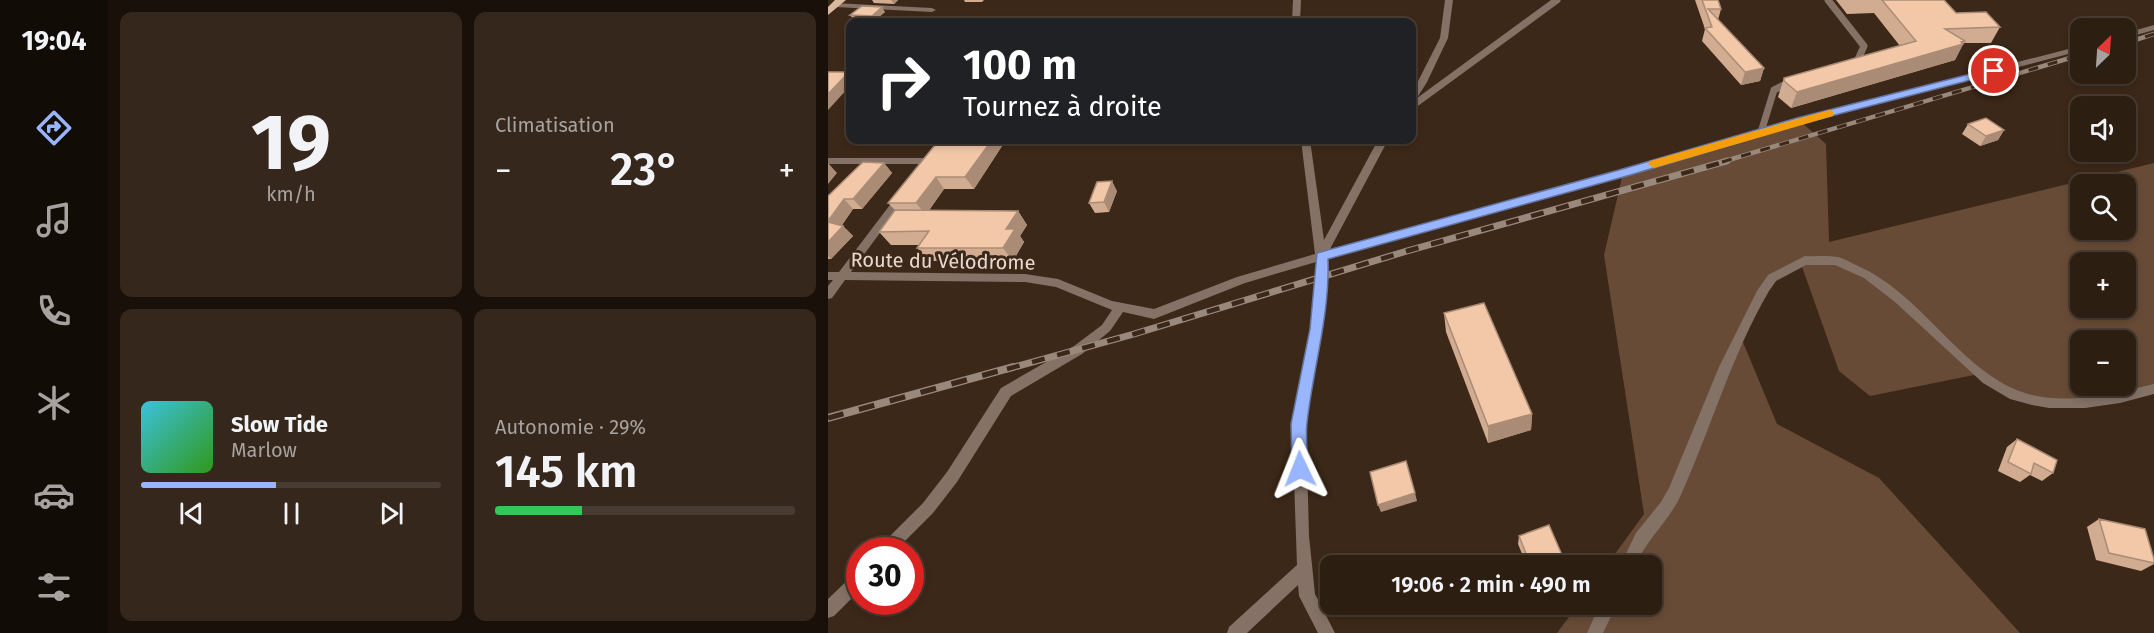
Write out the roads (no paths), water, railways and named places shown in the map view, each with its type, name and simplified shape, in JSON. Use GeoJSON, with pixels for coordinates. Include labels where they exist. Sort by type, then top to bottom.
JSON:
{"type":"FeatureCollection","features":[{"type":"Feature","properties":{"kind":"street"},"geometry":{"type":"LineString","coordinates":[[1296,18],[1297,0]]}},
{"type":"Feature","properties":{"kind":"street"},"geometry":{"type":"LineString","coordinates":[[1416,93],[1444,38],[1449,0]]}},
{"type":"Feature","properties":{"kind":"street"},"geometry":{"type":"LineString","coordinates":[[835,5],[932,10]]}},
{"type":"Feature","properties":{"kind":"street"},"geometry":{"type":"LineString","coordinates":[[2136,33],[2154,27]]}},
{"type":"Feature","properties":{"kind":"street","name":"Route du Vélodrome"},"geometry":{"type":"LineString","coordinates":[[828,276],[1025,278],[1058,283],[1110,305],[1154,314],[1241,280],[1321,256],[1761,132],[2070,52]]}},
{"type":"Feature","properties":{"kind":"street"},"geometry":{"type":"LineString","coordinates":[[1306,144],[1322,278],[1317,329],[1299,424],[1305,568],[1307,596],[1327,633]]}},
{"type":"Feature","properties":{"kind":"street"},"geometry":{"type":"LineString","coordinates":[[1321,256],[1381,144]]}},
{"type":"Feature","properties":{"kind":"street"},"geometry":{"type":"LineString","coordinates":[[828,161],[931,158],[921,171]]}},
{"type":"Feature","properties":{"kind":"street"},"geometry":{"type":"LineString","coordinates":[[828,295],[906,190]]}},
{"type":"Feature","properties":{"kind":"street"},"geometry":{"type":"LineString","coordinates":[[1632,555],[1637,544],[1673,496],[1740,336],[1770,279],[1800,261],[1825,259],[1856,268],[1885,286],[1979,374],[2014,395],[2056,404],[2099,400],[2154,389]]}},
{"type":"Feature","properties":{"kind":"street"},"geometry":{"type":"LineString","coordinates":[[899,537],[928,508],[946,484],[1006,392],[1078,350],[1106,328],[1120,308]]}},
{"type":"Feature","properties":{"kind":"street"},"geometry":{"type":"LineString","coordinates":[[1235,633],[1305,568]]}},
{"type":"Feature","properties":{"kind":"street"},"geometry":{"type":"LineString","coordinates":[[828,610],[846,592]]}},
{"type":"Feature","properties":{"kind":"street"},"geometry":{"type":"LineString","coordinates":[[1595,633],[1604,615]]}},
{"type":"Feature","properties":{"kind":"lane"},"geometry":{"type":"LineString","coordinates":[[1416,103],[1557,0]]}},
{"type":"Feature","properties":{"kind":"lane"},"geometry":{"type":"LineString","coordinates":[[1828,0],[1864,46],[1856,64],[1845,66]]}},
{"type":"Feature","properties":{"kind":"lane"},"geometry":{"type":"LineString","coordinates":[[1761,132],[1774,90],[1803,75]]}},
{"type":"Feature","properties":{"kind":"railway"},"geometry":{"type":"LineString","coordinates":[[2136,40],[2154,34]]}},
{"type":"Feature","properties":{"kind":"railway"},"geometry":{"type":"LineString","coordinates":[[1722,162],[2070,58]]}},
{"type":"Feature","properties":{"kind":"railway"},"geometry":{"type":"LineString","coordinates":[[1007,369],[1134,334],[1407,251],[1727,161]]}},
{"type":"Feature","properties":{"kind":"railway"},"geometry":{"type":"LineString","coordinates":[[828,418],[1013,367]]}}]}
